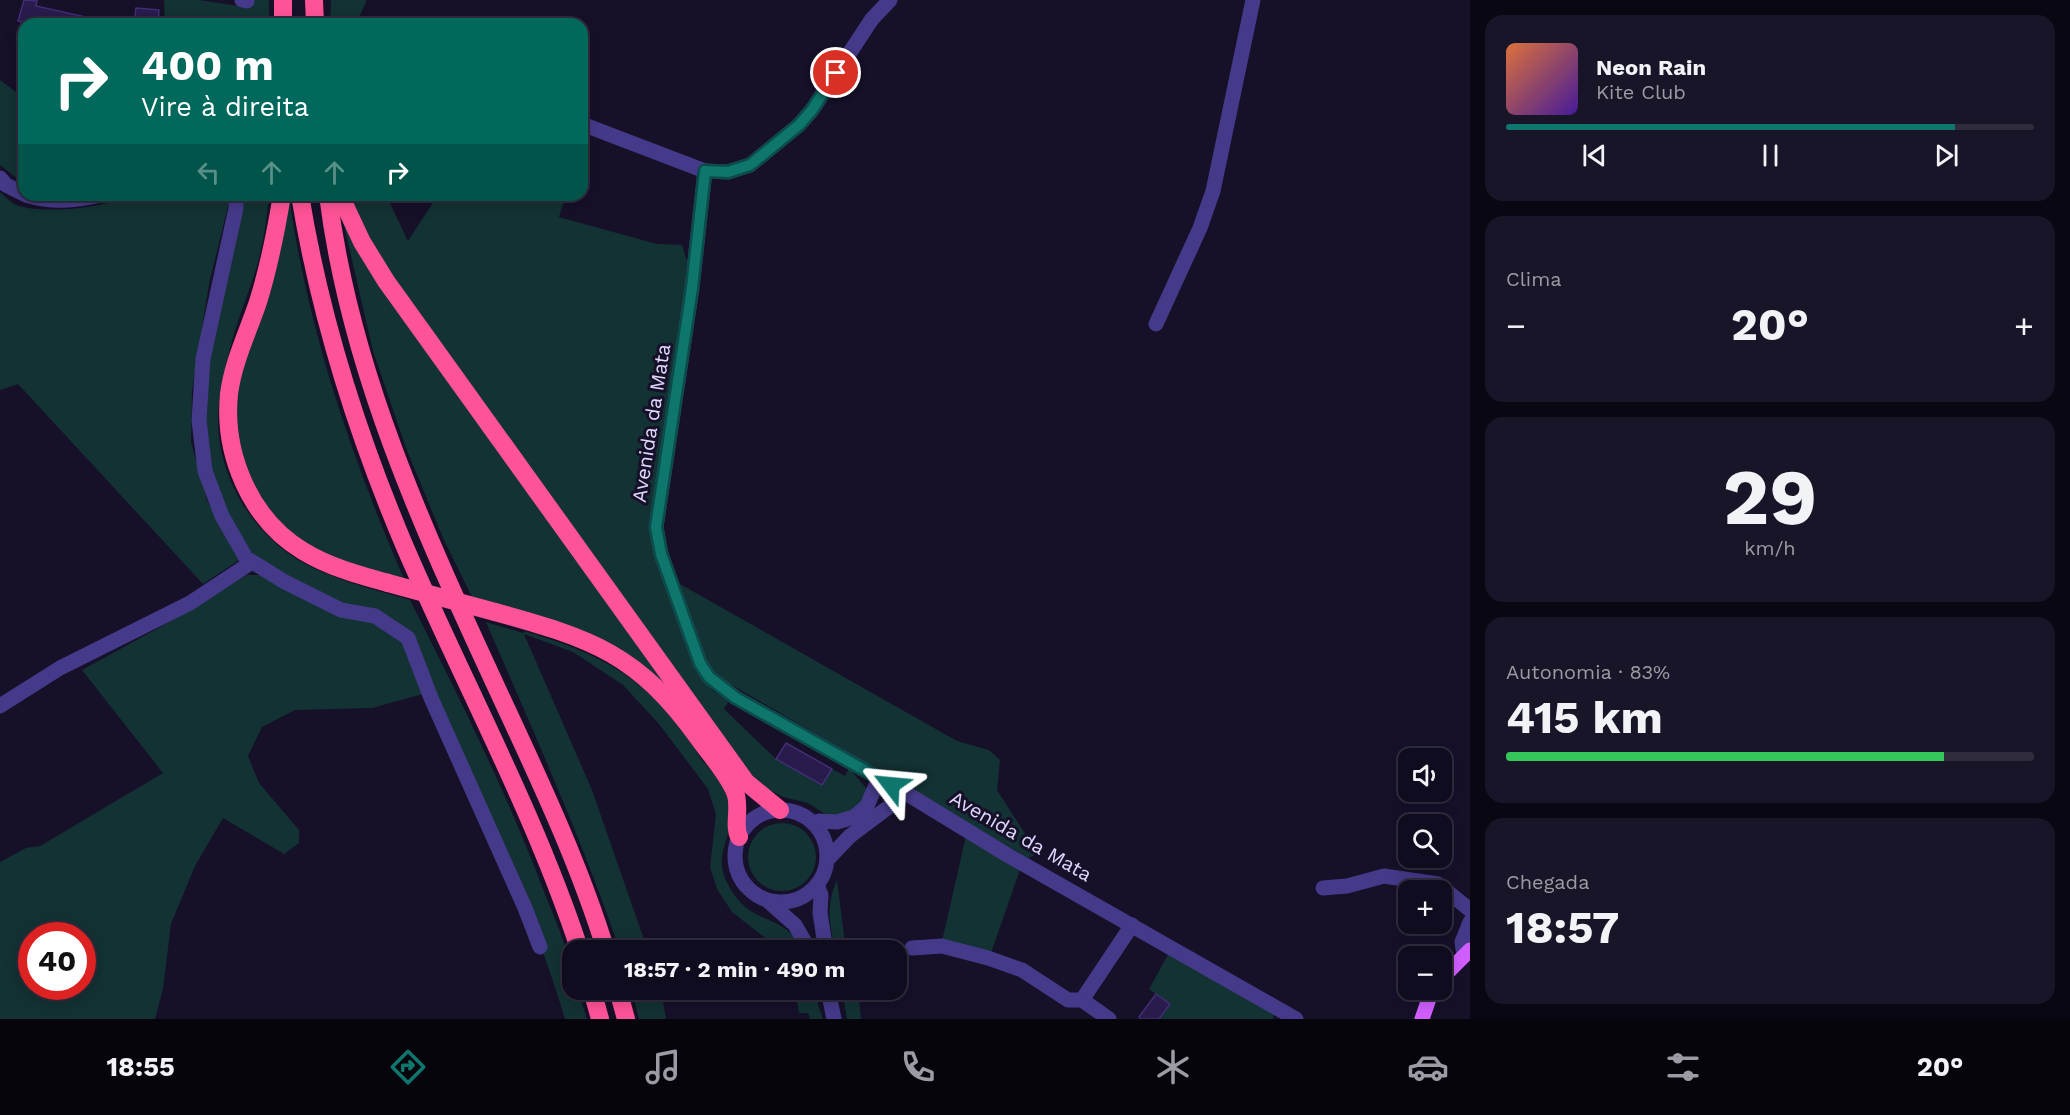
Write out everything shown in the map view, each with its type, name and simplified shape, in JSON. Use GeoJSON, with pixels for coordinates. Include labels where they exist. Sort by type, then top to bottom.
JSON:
{"type":"FeatureCollection","features":[{"type":"Feature","properties":{"kind":"highway"},"geometry":{"type":"LineString","coordinates":[[283,0],[283,18]]}},
{"type":"Feature","properties":{"kind":"highway"},"geometry":{"type":"LineString","coordinates":[[314,0],[315,18]]}},
{"type":"Feature","properties":{"kind":"highway"},"geometry":{"type":"LineString","coordinates":[[281,201],[270,260],[235,370],[228,417],[235,460],[240,475],[258,508],[289,541],[340,569],[567,633],[593,643],[621,658],[648,679],[681,715],[729,781],[738,802],[739,837]]}},
{"type":"Feature","properties":{"kind":"highway"},"geometry":{"type":"LineString","coordinates":[[301,201],[319,294],[346,392],[362,438],[405,547],[533,829],[576,940]]}},
{"type":"Feature","properties":{"kind":"highway"},"geometry":{"type":"LineString","coordinates":[[329,201],[333,234],[352,321],[385,428],[440,564],[560,828],[602,940]]}},
{"type":"Feature","properties":{"kind":"highway"},"geometry":{"type":"LineString","coordinates":[[343,201],[373,262],[441,358],[747,782],[780,810]]}},
{"type":"Feature","properties":{"kind":"highway"},"geometry":{"type":"LineString","coordinates":[[595,1000],[600,1019]]}},
{"type":"Feature","properties":{"kind":"highway"},"geometry":{"type":"LineString","coordinates":[[621,1000],[626,1019]]}},
{"type":"Feature","properties":{"kind":"main road"},"geometry":{"type":"LineString","coordinates":[[1452,968],[1467,952]]}},
{"type":"Feature","properties":{"kind":"main road"},"geometry":{"type":"LineString","coordinates":[[1422,1019],[1429,1000]]}},
{"type":"Feature","properties":{"kind":"street"},"geometry":{"type":"LineString","coordinates":[[588,126],[705,171],[728,172],[750,165],[799,125],[812,110],[872,19],[890,0]]}},
{"type":"Feature","properties":{"kind":"street"},"geometry":{"type":"LineString","coordinates":[[1156,324],[1200,228],[1213,191],[1254,0]]}},
{"type":"Feature","properties":{"kind":"street","name":"Avenida da Mata"},"geometry":{"type":"LineString","coordinates":[[705,171],[692,288],[656,527],[661,554],[700,663],[709,677],[736,698],[1296,1019]]}},
{"type":"Feature","properties":{"kind":"street"},"geometry":{"type":"LineString","coordinates":[[0,178],[6,185],[18,191]]}},
{"type":"Feature","properties":{"kind":"street"},"geometry":{"type":"LineString","coordinates":[[47,201],[72,201]]}},
{"type":"Feature","properties":{"kind":"street"},"geometry":{"type":"LineString","coordinates":[[236,201],[203,359],[199,420],[206,471],[222,516],[246,558],[252,562],[285,582],[341,610],[375,616],[408,638],[428,690],[525,908],[540,947]]}},
{"type":"Feature","properties":{"kind":"street"},"geometry":{"type":"LineString","coordinates":[[0,706],[60,668],[190,603],[252,562]]}},
{"type":"Feature","properties":{"kind":"street"},"geometry":{"type":"LineString","coordinates":[[813,823],[837,822],[854,817],[867,806],[879,778]]}},
{"type":"Feature","properties":{"kind":"street"},"geometry":{"type":"LineString","coordinates":[[827,860],[849,836],[898,800],[903,792]]}},
{"type":"Feature","properties":{"kind":"street"},"geometry":{"type":"LineString","coordinates":[[768,901],[782,903],[795,900],[807,894],[817,885],[824,873],[827,860],[826,846],[821,834],[813,823],[797,813],[780,810],[767,812],[756,818],[746,826],[739,837],[735,856],[739,876],[746,887],[768,901],[795,925],[804,940]]}},
{"type":"Feature","properties":{"kind":"street"},"geometry":{"type":"LineString","coordinates":[[1323,888],[1347,886],[1384,876],[1438,884],[1470,910]]}},
{"type":"Feature","properties":{"kind":"street"},"geometry":{"type":"LineString","coordinates":[[817,885],[821,895],[820,913],[824,940]]}},
{"type":"Feature","properties":{"kind":"street"},"geometry":{"type":"LineString","coordinates":[[1467,952],[1462,942],[1470,922]]}},
{"type":"Feature","properties":{"kind":"street"},"geometry":{"type":"LineString","coordinates":[[1082,1000],[1132,924]]}},
{"type":"Feature","properties":{"kind":"street"},"geometry":{"type":"LineString","coordinates":[[912,948],[942,946],[1022,970],[1068,1000],[1082,1000],[1109,1019]]}},
{"type":"Feature","properties":{"kind":"street"},"geometry":{"type":"LineString","coordinates":[[830,1000],[834,1019]]}},
{"type":"Feature","properties":{"kind":"green space"},"geometry":{"type":"Polygon","coordinates":[[[164,0],[199,0],[245,7],[246,0],[269,0],[269,18],[165,18],[164,0]]]}},
{"type":"Feature","properties":{"kind":"green space"},"geometry":{"type":"Polygon","coordinates":[[[331,0],[366,0],[359,18],[330,18],[331,0]]]}},
{"type":"Feature","properties":{"kind":"green space"},"geometry":{"type":"Polygon","coordinates":[[[0,80],[18,94],[18,179],[0,165],[0,80]]]}},
{"type":"Feature","properties":{"kind":"green space"},"geometry":{"type":"Polygon","coordinates":[[[0,192],[16,205],[45,209],[76,208],[116,201],[229,201],[209,284],[192,391],[191,442],[207,500],[239,560],[203,584],[18,384],[0,390],[0,192]]]}},
{"type":"Feature","properties":{"kind":"green space"},"geometry":{"type":"Polygon","coordinates":[[[242,201],[268,201],[260,254],[233,338],[219,402],[220,442],[232,485],[256,523],[288,553],[307,565],[332,576],[410,600],[499,782],[564,940],[562,1000],[581,1000],[587,1019],[565,1019],[549,969],[512,872],[408,633],[396,621],[382,615],[341,605],[263,564],[243,543],[224,510],[209,469],[203,420],[207,359],[242,201]]]}},
{"type":"Feature","properties":{"kind":"green space"},"geometry":{"type":"Polygon","coordinates":[[[287,201],[290,201],[307,294],[333,391],[366,486],[404,579],[345,566],[287,533],[245,474],[233,405],[287,201]]]}},
{"type":"Feature","properties":{"kind":"green space"},"geometry":{"type":"Polygon","coordinates":[[[353,201],[389,201],[408,241],[434,201],[564,201],[559,217],[657,244],[682,245],[687,261],[681,333],[650,534],[694,667],[713,691],[729,701],[724,709],[776,759],[822,785],[832,769],[845,776],[849,768],[866,788],[867,797],[858,810],[831,818],[808,803],[783,797],[768,789],[751,774],[393,277],[369,240],[353,201]]]}},
{"type":"Feature","properties":{"kind":"green space"},"geometry":{"type":"Polygon","coordinates":[[[342,217],[709,741],[653,677],[473,599],[443,538],[406,448],[373,351],[342,217]]]}},
{"type":"Feature","properties":{"kind":"green space"},"geometry":{"type":"Polygon","coordinates":[[[246,575],[261,575],[372,622],[402,640],[423,694],[372,708],[295,710],[262,727],[248,756],[259,783],[299,830],[299,843],[284,854],[223,818],[195,866],[171,924],[163,989],[155,1019],[0,1019],[0,862],[26,848],[40,846],[163,773],[82,670],[191,610],[246,575]]]}},
{"type":"Feature","properties":{"kind":"green space"},"geometry":{"type":"Polygon","coordinates":[[[680,584],[957,741],[989,750],[1000,760],[997,790],[1038,854],[1028,858],[715,675],[704,657],[680,584]]]}},
{"type":"Feature","properties":{"kind":"green space"},"geometry":{"type":"Polygon","coordinates":[[[486,622],[565,644],[600,660],[633,680],[665,709],[719,780],[729,800],[731,816],[723,851],[722,869],[729,887],[749,910],[780,925],[796,940],[768,940],[732,912],[717,889],[710,867],[716,814],[708,789],[659,724],[623,685],[573,652],[524,634],[592,790],[644,940],[616,940],[539,744],[486,622]]]}},
{"type":"Feature","properties":{"kind":"green space"},"geometry":{"type":"Polygon","coordinates":[[[789,823],[801,829],[810,838],[816,850],[814,870],[806,881],[789,891],[775,891],[758,881],[750,870],[748,850],[758,833],[769,825],[789,823]]]}},
{"type":"Feature","properties":{"kind":"green space"},"geometry":{"type":"Polygon","coordinates":[[[966,836],[1021,867],[991,953],[942,941],[966,836]]]}},
{"type":"Feature","properties":{"kind":"green space"},"geometry":{"type":"Polygon","coordinates":[[[837,880],[845,940],[833,940],[830,923],[833,890],[837,880]]]}},
{"type":"Feature","properties":{"kind":"green space"},"geometry":{"type":"Polygon","coordinates":[[[1170,951],[1275,1011],[1273,1019],[1159,1019],[1170,1004],[1149,989],[1170,951]]]}},
{"type":"Feature","properties":{"kind":"green space"},"geometry":{"type":"Polygon","coordinates":[[[634,1000],[663,1000],[666,1019],[639,1019],[634,1000]]]}},
{"type":"Feature","properties":{"kind":"green space"},"geometry":{"type":"Polygon","coordinates":[[[797,1000],[816,1000],[823,1019],[810,1019],[808,1013],[799,1013],[797,1000]]]}},
{"type":"Feature","properties":{"kind":"green space"},"geometry":{"type":"Polygon","coordinates":[[[844,1000],[859,1000],[861,1019],[847,1019],[844,1000]]]}},
{"type":"Feature","properties":{"kind":"building"},"geometry":{"type":"Polygon","coordinates":[[[24,0],[37,1],[36,6],[86,17],[86,18],[19,18],[24,0]]]}},
{"type":"Feature","properties":{"kind":"building"},"geometry":{"type":"Polygon","coordinates":[[[136,8],[159,10],[158,18],[135,18],[136,8]]]}},
{"type":"Feature","properties":{"kind":"building"},"geometry":{"type":"Polygon","coordinates":[[[786,743],[832,769],[822,785],[776,759],[786,743]]]}},
{"type":"Feature","properties":{"kind":"building"},"geometry":{"type":"Polygon","coordinates":[[[1156,994],[1170,1004],[1159,1019],[1141,1019],[1139,1017],[1156,994]]]}},
{"type":"Feature","properties":{"kind":"route"},"geometry":{"type":"LineString","coordinates":[[836,73],[812,110],[799,125],[750,165],[728,172],[705,171],[702,215],[684,348],[656,527],[661,554],[700,663],[709,677],[736,698],[891,785]]}}]}
